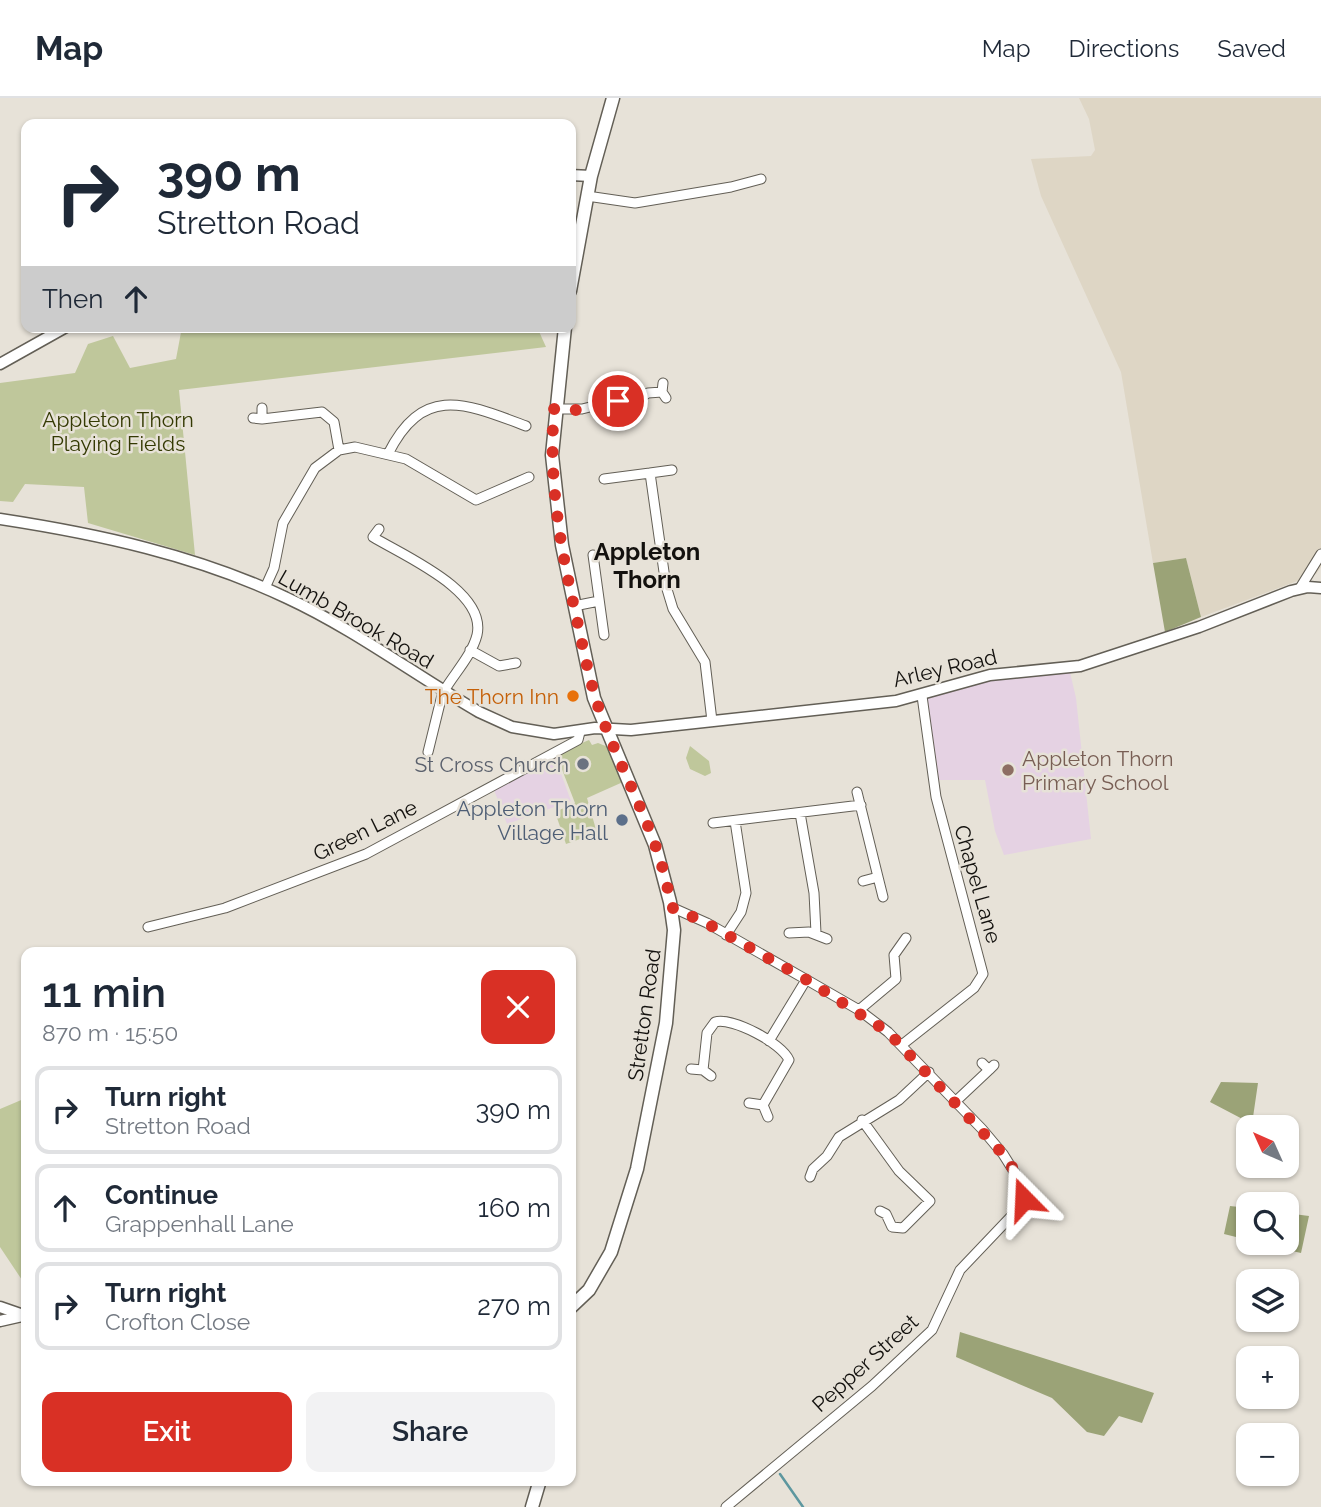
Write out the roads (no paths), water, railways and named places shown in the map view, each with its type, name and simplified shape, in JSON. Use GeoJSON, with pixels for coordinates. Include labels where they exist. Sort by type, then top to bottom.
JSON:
{"type":"FeatureCollection","features":[{"type":"Feature","properties":{"kind":"main road"},"geometry":{"type":"LineString","coordinates":[[576,257],[591,176],[613,98]]}},
{"type":"Feature","properties":{"kind":"main road","name":"Stretton Road"},"geometry":{"type":"LineString","coordinates":[[564,333],[554,409],[552,455],[555,499],[573,607],[594,698],[640,803],[671,907],[674,930],[671,989],[637,1169],[611,1252],[601,1273],[576,1304]]}},
{"type":"Feature","properties":{"kind":"main road"},"geometry":{"type":"LineString","coordinates":[[533,1507],[538,1486]]}},
{"type":"Feature","properties":{"kind":"street"},"geometry":{"type":"LineString","coordinates":[[576,175],[591,176]]}},
{"type":"Feature","properties":{"kind":"street"},"geometry":{"type":"LineString","coordinates":[[587,196],[635,203],[732,187],[761,179]]}},
{"type":"Feature","properties":{"kind":"street"},"geometry":{"type":"LineString","coordinates":[[0,364],[55,333]]}},
{"type":"Feature","properties":{"kind":"street"},"geometry":{"type":"LineString","coordinates":[[554,409],[582,409],[614,401],[632,402],[648,394],[664,391]]}},
{"type":"Feature","properties":{"kind":"street"},"geometry":{"type":"LineString","coordinates":[[388,454],[409,422],[421,411],[437,404],[451,403],[527,426]]}},
{"type":"Feature","properties":{"kind":"street"},"geometry":{"type":"LineString","coordinates":[[259,415],[322,412],[334,422],[338,450]]}},
{"type":"Feature","properties":{"kind":"street"},"geometry":{"type":"LineString","coordinates":[[265,588],[274,568],[283,523],[315,468],[338,450],[355,447],[388,454],[428,470],[476,500],[529,477]]}},
{"type":"Feature","properties":{"kind":"street"},"geometry":{"type":"LineString","coordinates":[[604,479],[672,470]]}},
{"type":"Feature","properties":{"kind":"street"},"geometry":{"type":"LineString","coordinates":[[650,473],[666,586],[673,609],[705,662],[712,721]]}},
{"type":"Feature","properties":{"kind":"street","name":"Lumb Brook Road"},"geometry":{"type":"LineString","coordinates":[[0,519],[77,530],[140,546],[265,588],[349,633],[443,691],[512,727],[554,734],[595,728],[607,731]]}},
{"type":"Feature","properties":{"kind":"street"},"geometry":{"type":"LineString","coordinates":[[379,529],[373,537],[466,596],[477,622],[477,635],[470,650],[443,691],[428,752]]}},
{"type":"Feature","properties":{"kind":"street"},"geometry":{"type":"LineString","coordinates":[[1300,588],[1321,554]]}},
{"type":"Feature","properties":{"kind":"street"},"geometry":{"type":"LineString","coordinates":[[593,555],[604,635]]}},
{"type":"Feature","properties":{"kind":"street","name":"Arley Road"},"geometry":{"type":"LineString","coordinates":[[607,731],[922,696],[990,675],[1050,671],[1092,663],[1191,630],[1300,588],[1321,588]]}},
{"type":"Feature","properties":{"kind":"street"},"geometry":{"type":"LineString","coordinates":[[573,607],[599,601]]}},
{"type":"Feature","properties":{"kind":"street"},"geometry":{"type":"LineString","coordinates":[[470,650],[499,666],[516,663]]}},
{"type":"Feature","properties":{"kind":"street","name":"Chapel Lane"},"geometry":{"type":"LineString","coordinates":[[903,1044],[979,983],[983,974],[936,797],[922,696]]}},
{"type":"Feature","properties":{"kind":"street","name":"Green Lane"},"geometry":{"type":"LineString","coordinates":[[148,927],[225,908],[366,853],[578,740],[580,732]]}},
{"type":"Feature","properties":{"kind":"street"},"geometry":{"type":"LineString","coordinates":[[858,792],[883,897]]}},
{"type":"Feature","properties":{"kind":"street"},"geometry":{"type":"LineString","coordinates":[[713,823],[861,806]]}},
{"type":"Feature","properties":{"kind":"street"},"geometry":{"type":"LineString","coordinates":[[800,813],[814,893],[816,933]]}},
{"type":"Feature","properties":{"kind":"street"},"geometry":{"type":"LineString","coordinates":[[726,935],[741,912],[746,893],[735,821]]}},
{"type":"Feature","properties":{"kind":"street"},"geometry":{"type":"LineString","coordinates":[[863,881],[878,877]]}},
{"type":"Feature","properties":{"kind":"street","name":"Pepper Street"},"geometry":{"type":"LineString","coordinates":[[671,907],[859,1010],[903,1044],[1009,1163],[1025,1189],[1024,1199],[960,1270],[932,1330],[872,1386],[726,1507]]}},
{"type":"Feature","properties":{"kind":"street"},"geometry":{"type":"LineString","coordinates":[[789,933],[816,933],[827,939]]}},
{"type":"Feature","properties":{"kind":"street"},"geometry":{"type":"LineString","coordinates":[[859,1010],[892,985],[897,978],[894,955],[906,938]]}},
{"type":"Feature","properties":{"kind":"street"},"geometry":{"type":"LineString","coordinates":[[769,1041],[806,979]]}},
{"type":"Feature","properties":{"kind":"street"},"geometry":{"type":"LineString","coordinates":[[691,1069],[707,1073],[707,1033],[715,1022],[732,1022],[769,1041],[786,1054],[789,1060],[763,1105]]}},
{"type":"Feature","properties":{"kind":"street"},"geometry":{"type":"LineString","coordinates":[[956,1101],[988,1066]]}},
{"type":"Feature","properties":{"kind":"street"},"geometry":{"type":"LineString","coordinates":[[810,1179],[813,1169],[827,1156],[839,1137],[862,1120],[900,1100],[929,1072]]}},
{"type":"Feature","properties":{"kind":"street"},"geometry":{"type":"LineString","coordinates":[[749,1103],[763,1105]]}},
{"type":"Feature","properties":{"kind":"street"},"geometry":{"type":"LineString","coordinates":[[763,1105],[768,1117]]}},
{"type":"Feature","properties":{"kind":"street"},"geometry":{"type":"LineString","coordinates":[[862,1120],[899,1171],[930,1201],[901,1232],[892,1227],[886,1214],[880,1211]]}},
{"type":"Feature","properties":{"kind":"street"},"geometry":{"type":"LineString","coordinates":[[0,1307],[21,1314]]}},
{"type":"Feature","properties":{"kind":"street"},"geometry":{"type":"LineString","coordinates":[[0,1321],[21,1317]]}},
{"type":"Feature","properties":{"kind":"waterway"},"geometry":{"type":"LineString","coordinates":[[780,1474],[803,1507]]}},
{"type":"Feature","properties":{"kind":"place","name":"The Thorn Inn"},"geometry":{"type":"Point","coordinates":[573,696]}},
{"type":"Feature","properties":{"kind":"place","name":"St Cross Church"},"geometry":{"type":"Point","coordinates":[583,764]}},
{"type":"Feature","properties":{"kind":"place","name":"Appleton Thorn Primary School"},"geometry":{"type":"Point","coordinates":[1008,770]}},
{"type":"Feature","properties":{"kind":"place","name":"Appleton Thorn Village Hall"},"geometry":{"type":"Point","coordinates":[622,820]}},
{"type":"Feature","properties":{"kind":"district","name":"Appleton Thorn"},"geometry":{"type":"Point","coordinates":[647,565]}},
{"type":"Feature","properties":{"kind":"park label","name":"Appleton Thorn Playing Fields"},"geometry":{"type":"Point","coordinates":[118,431]}}]}
